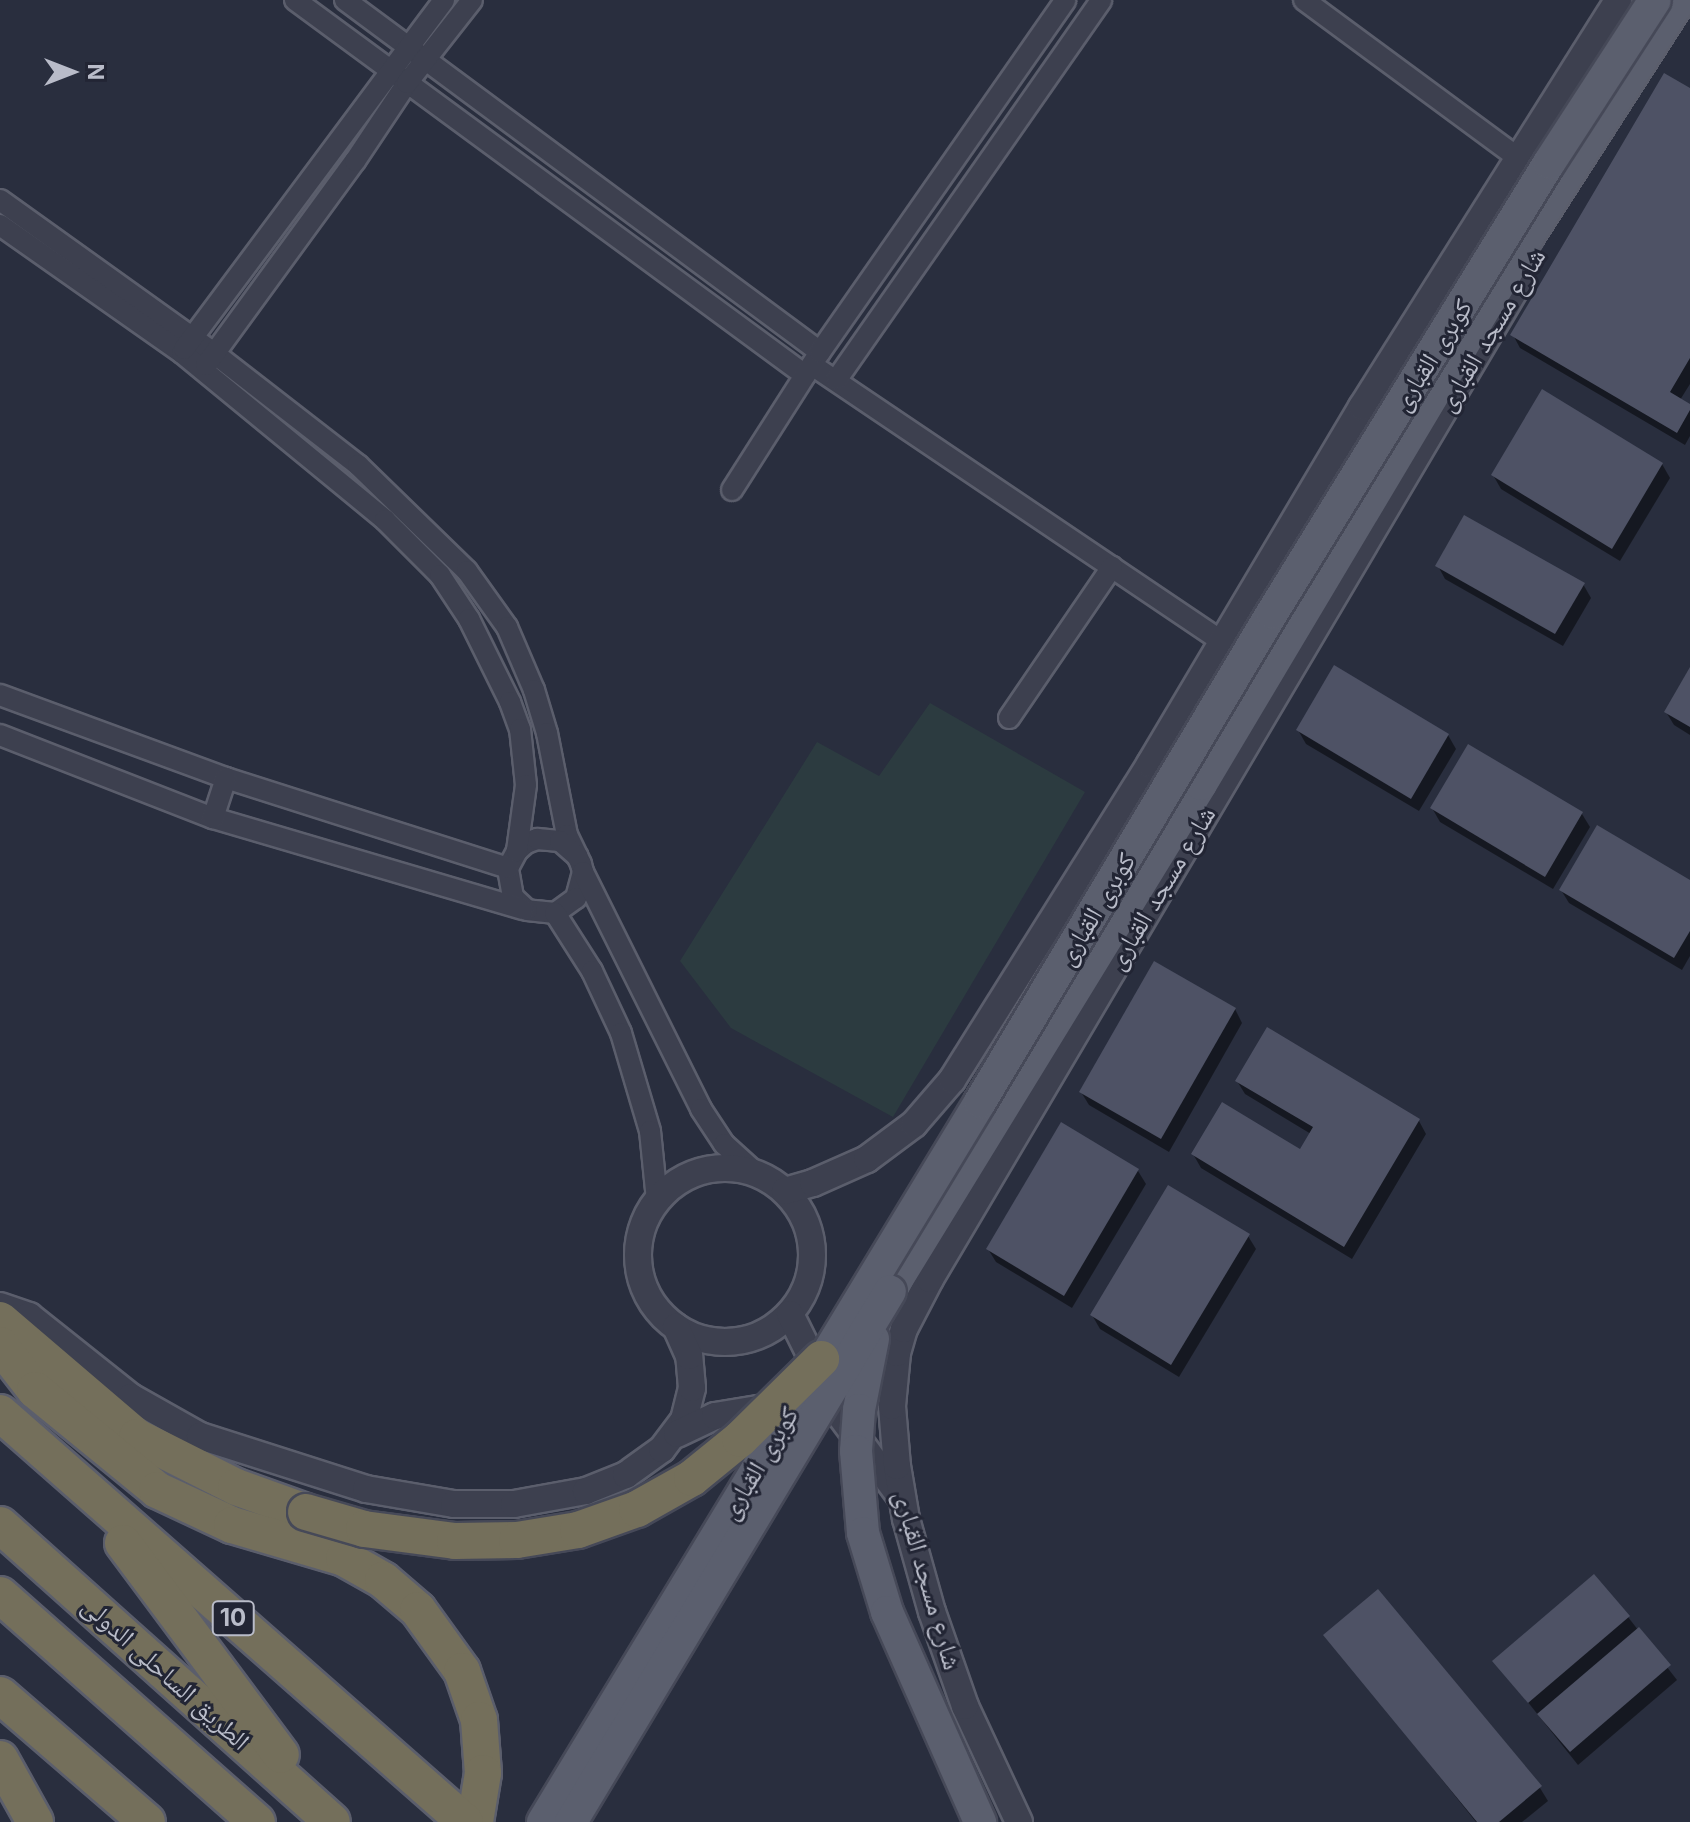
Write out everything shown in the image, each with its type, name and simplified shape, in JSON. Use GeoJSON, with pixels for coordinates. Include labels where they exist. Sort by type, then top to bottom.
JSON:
{"type":"FeatureCollection","features":[{"type":"Feature","properties":{"kind":"highway"},"geometry":{"type":"LineString","coordinates":[[0,1320],[137,1437],[236,1487],[304,1528],[344,1558],[383,1580],[418,1610],[449,1648],[472,1695],[479,1720],[483,1773],[475,1822]]}},
{"type":"Feature","properties":{"kind":"highway"},"geometry":{"type":"LineString","coordinates":[[0,1345],[35,1390],[157,1490],[232,1525],[364,1529],[455,1541],[517,1540],[578,1530],[637,1509],[692,1478],[740,1439],[821,1359]]}},
{"type":"Feature","properties":{"kind":"highway","name":"10"},"geometry":{"type":"LineString","coordinates":[[0,1413],[465,1822]]}},
{"type":"Feature","properties":{"kind":"highway"},"geometry":{"type":"LineString","coordinates":[[83,1489],[329,1820]]}},
{"type":"Feature","properties":{"kind":"highway","name":"الطريق الساحلى الدولى"},"geometry":{"type":"LineString","coordinates":[[0,1525],[329,1820]]}},
{"type":"Feature","properties":{"kind":"highway","name":"الطريق الساحلى الدولى"},"geometry":{"type":"LineString","coordinates":[[0,1595],[257,1822]]}},
{"type":"Feature","properties":{"kind":"highway"},"geometry":{"type":"LineString","coordinates":[[0,1695],[147,1822]]}},
{"type":"Feature","properties":{"kind":"highway"},"geometry":{"type":"LineString","coordinates":[[0,1759],[35,1822]]}},
{"type":"Feature","properties":{"kind":"main road","name":"كوبرى القبارى"},"geometry":{"type":"LineString","coordinates":[[543,1822],[1280,601],[1549,163],[1655,0]]}},
{"type":"Feature","properties":{"kind":"main road","name":"كوبرى القبارى"},"geometry":{"type":"LineString","coordinates":[[571,1822],[890,1291],[1201,784],[1529,234],[1679,0]]}},
{"type":"Feature","properties":{"kind":"main road"},"geometry":{"type":"LineString","coordinates":[[890,1291],[865,1369],[859,1410],[857,1465],[863,1533],[887,1612],[980,1822]]}},
{"type":"Feature","properties":{"kind":"street"},"geometry":{"type":"LineString","coordinates":[[295,0],[399,77],[813,364],[1222,642]]}},
{"type":"Feature","properties":{"kind":"street"},"geometry":{"type":"LineString","coordinates":[[345,0],[813,364]]}},
{"type":"Feature","properties":{"kind":"street"},"geometry":{"type":"LineString","coordinates":[[202,371],[399,77],[408,47],[444,0]]}},
{"type":"Feature","properties":{"kind":"street"},"geometry":{"type":"LineString","coordinates":[[187,346],[399,77],[425,60],[472,0]]}},
{"type":"Feature","properties":{"kind":"street"},"geometry":{"type":"LineString","coordinates":[[732,490],[813,364],[1066,0]]}},
{"type":"Feature","properties":{"kind":"street"},"geometry":{"type":"LineString","coordinates":[[837,379],[1101,0]]}},
{"type":"Feature","properties":{"kind":"street"},"geometry":{"type":"LineString","coordinates":[[1304,0],[1520,159]]}},
{"type":"Feature","properties":{"kind":"street"},"geometry":{"type":"LineString","coordinates":[[785,1191],[813,1183],[867,1159],[902,1134],[934,1103],[968,1057],[1150,764],[1362,407],[1618,0]]}},
{"type":"Feature","properties":{"kind":"street","name":"شارع مسجد القبارى"},"geometry":{"type":"LineString","coordinates":[[1019,1822],[965,1706],[947,1657],[918,1566],[902,1499],[893,1433],[893,1378],[897,1353],[914,1307],[1532,259],[1690,7]]}},
{"type":"Feature","properties":{"kind":"street"},"geometry":{"type":"LineString","coordinates":[[0,200],[187,346],[202,371],[405,537],[455,597],[510,702],[520,729],[526,785],[513,859],[513,897],[527,910]]}},
{"type":"Feature","properties":{"kind":"street"},"geometry":{"type":"LineString","coordinates":[[0,225],[187,346],[215,354],[358,465],[482,588],[507,627],[534,690],[547,733],[567,835],[701,1109],[724,1144],[755,1172],[785,1191],[805,1218],[812,1251],[807,1285],[790,1314],[761,1335],[735,1341],[709,1341],[676,1327]]}},
{"type":"Feature","properties":{"kind":"street"},"geometry":{"type":"LineString","coordinates":[[1009,718],[1112,567]]}},
{"type":"Feature","properties":{"kind":"street"},"geometry":{"type":"LineString","coordinates":[[0,695],[226,778],[513,859]]}},
{"type":"Feature","properties":{"kind":"street"},"geometry":{"type":"LineString","coordinates":[[0,735],[213,818],[527,910],[555,913],[576,898],[580,864],[560,841],[537,839],[513,859]]}},
{"type":"Feature","properties":{"kind":"street"},"geometry":{"type":"LineString","coordinates":[[213,818],[226,778]]}},
{"type":"Feature","properties":{"kind":"street"},"geometry":{"type":"LineString","coordinates":[[555,913],[592,971],[633,1065],[650,1131],[657,1200]]}},
{"type":"Feature","properties":{"kind":"street"},"geometry":{"type":"LineString","coordinates":[[677,1434],[687,1412],[692,1388],[689,1356],[676,1327],[651,1301],[639,1267],[641,1232],[657,1200],[677,1182],[702,1170],[719,1167],[755,1172]]}},
{"type":"Feature","properties":{"kind":"street"},"geometry":{"type":"LineString","coordinates":[[0,1306],[29,1316],[131,1397],[176,1425],[225,1446],[395,1496],[484,1505],[565,1496],[626,1475],[677,1434],[715,1416],[756,1407],[798,1407],[840,1415]]}},
{"type":"Feature","properties":{"kind":"street"},"geometry":{"type":"LineString","coordinates":[[790,1314],[840,1415],[902,1499]]}},
{"type":"Feature","properties":{"kind":"shaded area"},"geometry":{"type":"Polygon","coordinates":[[[930,703],[1085,792],[893,1117],[731,1028],[680,961],[817,742],[879,776],[930,703]]]}},
{"type":"Feature","properties":{"kind":"building"},"geometry":{"type":"Polygon","coordinates":[[[1664,73],[1690,88],[1690,358],[1670,392],[1690,404],[1690,410],[1677,433],[1510,335],[1664,73]]]}},
{"type":"Feature","properties":{"kind":"building"},"geometry":{"type":"Polygon","coordinates":[[[1542,389],[1663,463],[1612,549],[1491,475],[1542,389]]]}},
{"type":"Feature","properties":{"kind":"building"},"geometry":{"type":"Polygon","coordinates":[[[1464,515],[1585,583],[1555,634],[1435,566],[1464,515]]]}},
{"type":"Feature","properties":{"kind":"building"},"geometry":{"type":"Polygon","coordinates":[[[1334,665],[1449,734],[1411,799],[1296,730],[1334,665]]]}},
{"type":"Feature","properties":{"kind":"building"},"geometry":{"type":"Polygon","coordinates":[[[1690,667],[1690,727],[1664,712],[1690,667]]]}},
{"type":"Feature","properties":{"kind":"building"},"geometry":{"type":"Polygon","coordinates":[[[1468,744],[1583,812],[1545,877],[1430,808],[1468,744]]]}},
{"type":"Feature","properties":{"kind":"building"},"geometry":{"type":"Polygon","coordinates":[[[1597,825],[1690,880],[1690,931],[1674,958],[1559,890],[1597,825]]]}},
{"type":"Feature","properties":{"kind":"building"},"geometry":{"type":"Polygon","coordinates":[[[1154,961],[1236,1008],[1161,1139],[1079,1092],[1154,961]]]}},
{"type":"Feature","properties":{"kind":"building"},"geometry":{"type":"Polygon","coordinates":[[[1267,1027],[1420,1119],[1344,1247],[1191,1154],[1222,1102],[1300,1149],[1313,1127],[1235,1081],[1267,1027]]]}},
{"type":"Feature","properties":{"kind":"building"},"geometry":{"type":"Polygon","coordinates":[[[1061,1122],[1139,1169],[1064,1296],[986,1249],[1061,1122]]]}},
{"type":"Feature","properties":{"kind":"building"},"geometry":{"type":"Polygon","coordinates":[[[1168,1185],[1250,1234],[1171,1365],[1090,1315],[1168,1185]]]}},
{"type":"Feature","properties":{"kind":"building"},"geometry":{"type":"Polygon","coordinates":[[[1594,1574],[1630,1616],[1528,1703],[1492,1661],[1594,1574]]]}},
{"type":"Feature","properties":{"kind":"building"},"geometry":{"type":"Polygon","coordinates":[[[1378,1589],[1542,1786],[1499,1822],[1477,1822],[1323,1635],[1378,1589]]]}},
{"type":"Feature","properties":{"kind":"building"},"geometry":{"type":"Polygon","coordinates":[[[1639,1627],[1671,1665],[1570,1752],[1537,1714],[1639,1627]]]}}]}
